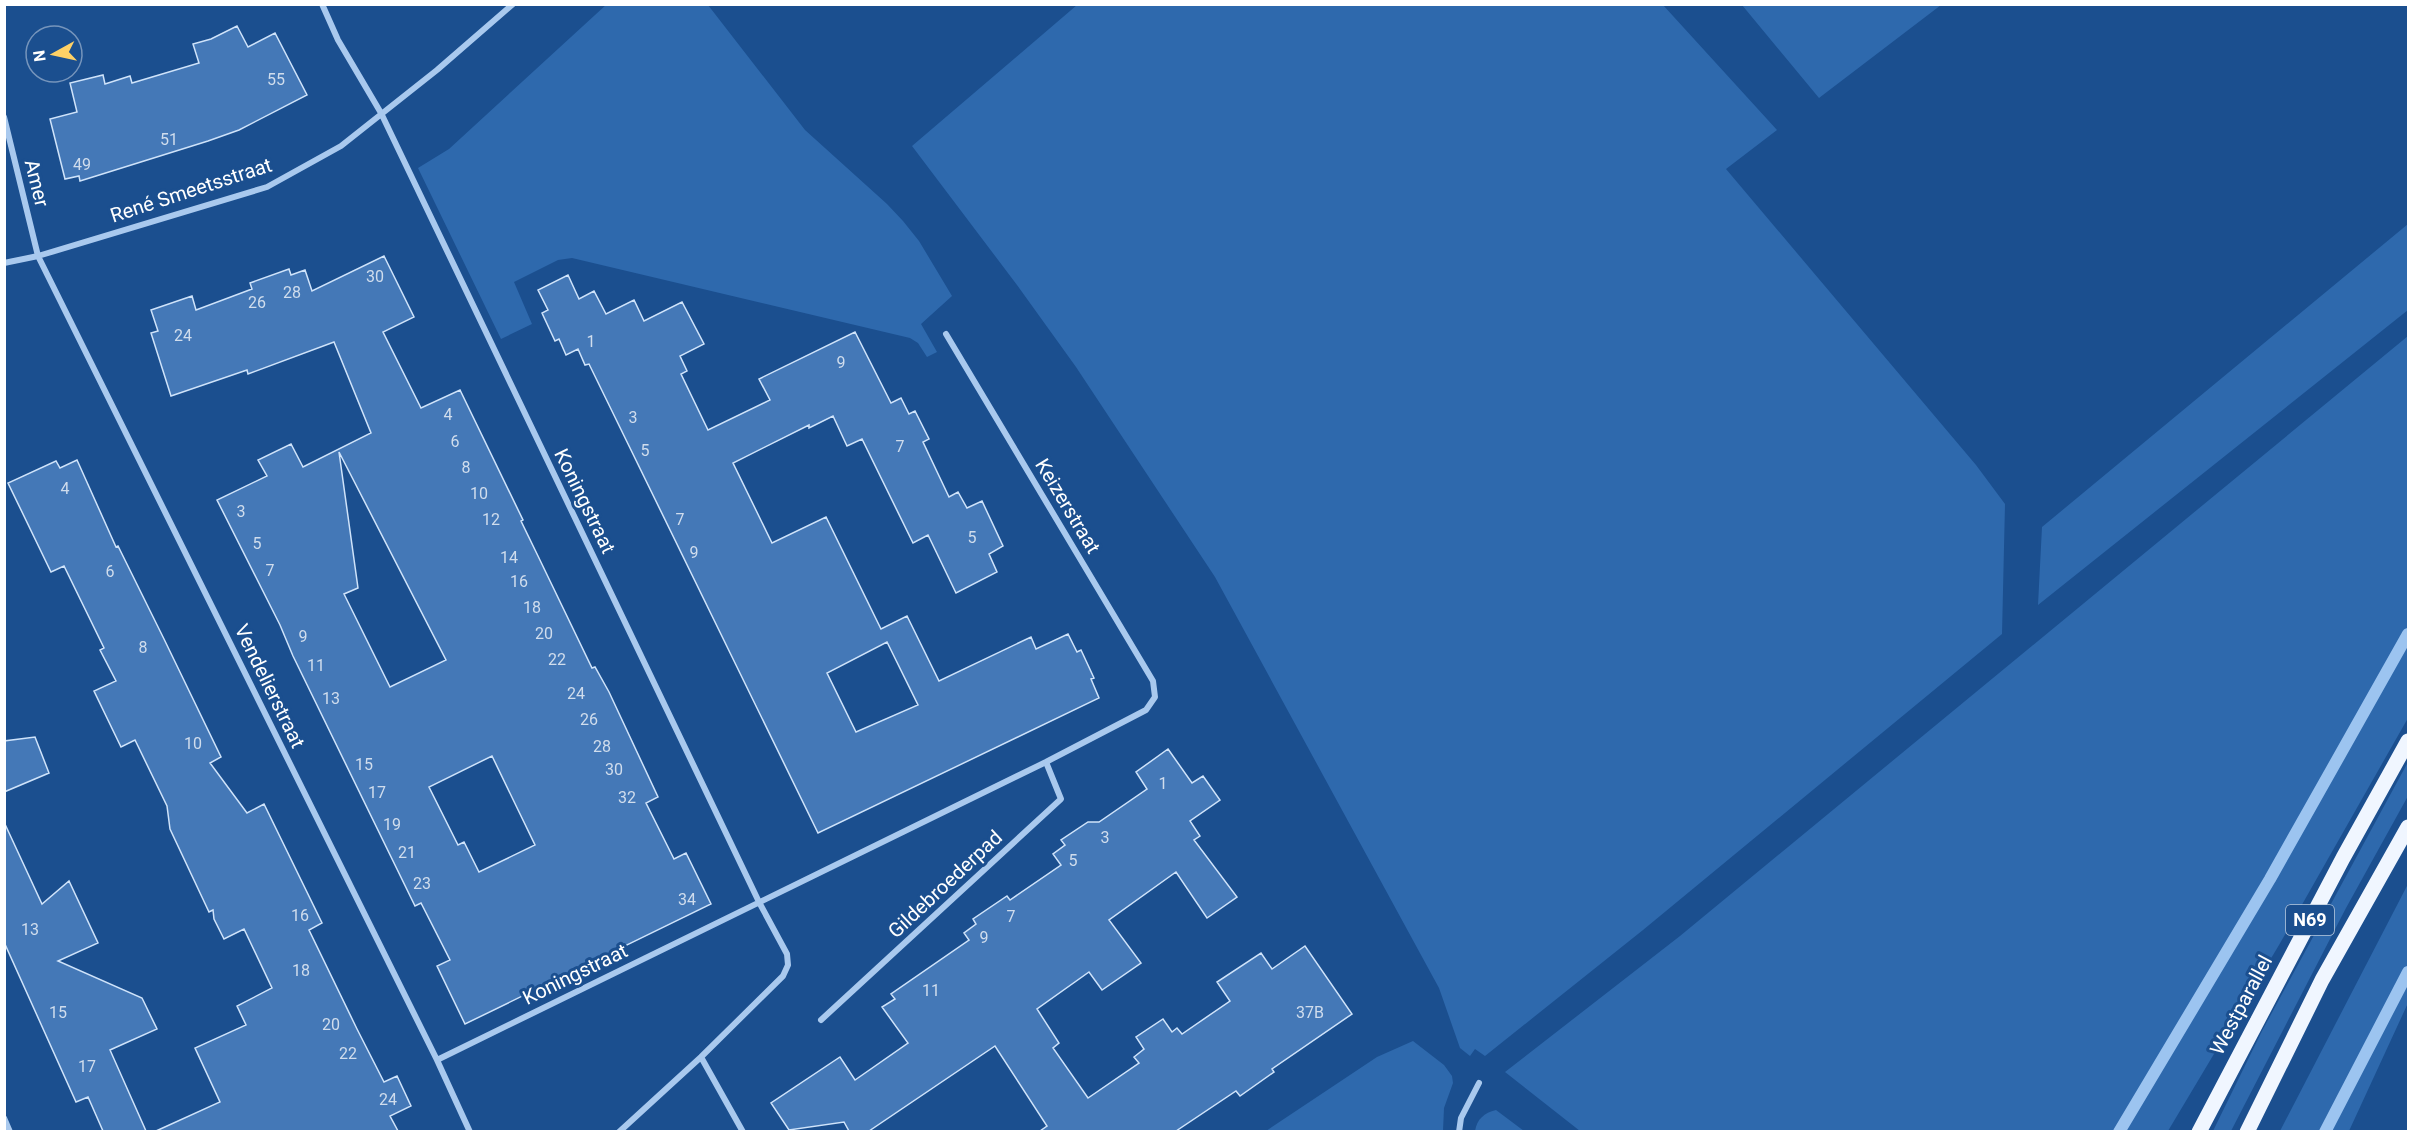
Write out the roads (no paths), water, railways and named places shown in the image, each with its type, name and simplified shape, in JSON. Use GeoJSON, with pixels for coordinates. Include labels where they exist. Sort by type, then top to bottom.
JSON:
{"type":"FeatureCollection","features":[{"type":"Feature","properties":{"kind":"main road","name":"Westparallel"},"geometry":{"type":"LineString","coordinates":[[2199,1131],[2343,858],[2409,741]]}},
{"type":"Feature","properties":{"kind":"main road","name":"N69"},"geometry":{"type":"LineString","coordinates":[[2247,1131],[2322,981],[2409,826]]}},
{"type":"Feature","properties":{"kind":"street","name":"Koningstraat"},"geometry":{"type":"LineString","coordinates":[[322,4],[338,40],[381,114],[759,902],[787,954],[788,965],[783,976],[701,1058],[619,1131]]}},
{"type":"Feature","properties":{"kind":"street","name":"René Smeetsstraat"},"geometry":{"type":"LineString","coordinates":[[4,263],[38,256],[267,186],[341,146],[437,70],[513,4]]}},
{"type":"Feature","properties":{"kind":"street","name":"Amer"},"geometry":{"type":"LineString","coordinates":[[4,117],[38,256]]}},
{"type":"Feature","properties":{"kind":"street","name":"Vendelierstraat"},"geometry":{"type":"LineString","coordinates":[[38,256],[437,1060],[470,1131]]}},
{"type":"Feature","properties":{"kind":"street","name":"Keizerstraat"},"geometry":{"type":"LineString","coordinates":[[946,334],[1154,681],[1155,698],[1146,711],[1046,762]]}},
{"type":"Feature","properties":{"kind":"street"},"geometry":{"type":"LineString","coordinates":[[759,902],[1046,762]]}},
{"type":"Feature","properties":{"kind":"street","name":"Gildebroederpad"},"geometry":{"type":"LineString","coordinates":[[821,1020],[1061,799],[1046,762]]}},
{"type":"Feature","properties":{"kind":"street","name":"Koningstraat"},"geometry":{"type":"LineString","coordinates":[[437,1060],[759,902]]}},
{"type":"Feature","properties":{"kind":"street"},"geometry":{"type":"LineString","coordinates":[[701,1058],[743,1131]]}},
{"type":"Feature","properties":{"kind":"street"},"geometry":{"type":"LineString","coordinates":[[1459,1131],[1461,1118],[1479,1083]]}},
{"type":"Feature","properties":{"kind":"street"},"geometry":{"type":"LineString","coordinates":[[4,1119],[10,1131]]}},
{"type":"Feature","properties":{"kind":"waterway"},"geometry":{"type":"LineString","coordinates":[[2119,1132],[2270,879],[2408,634]]}},
{"type":"Feature","properties":{"kind":"waterway"},"geometry":{"type":"LineString","coordinates":[[2325,1132],[2408,972]]}}]}
